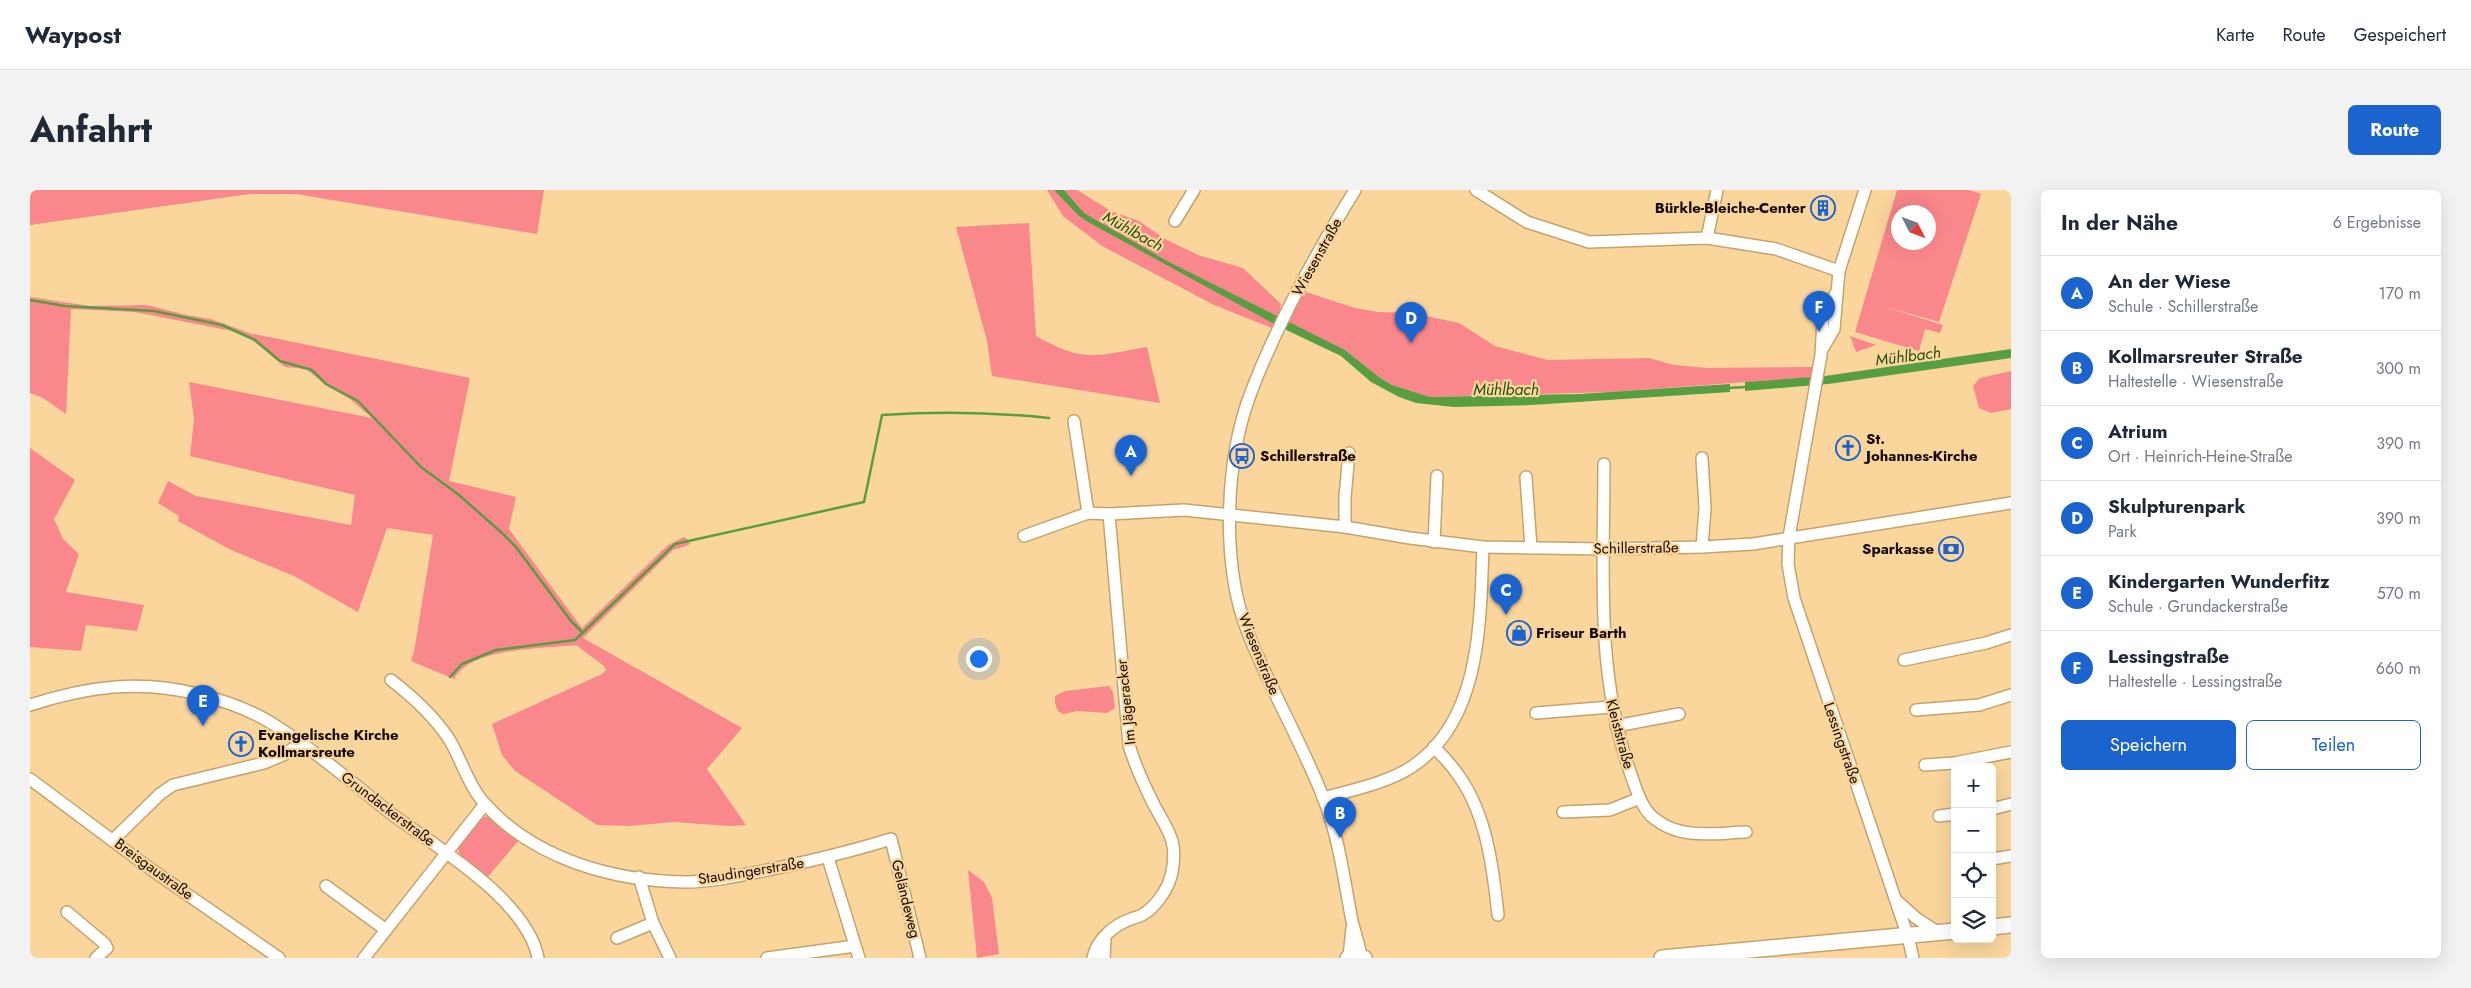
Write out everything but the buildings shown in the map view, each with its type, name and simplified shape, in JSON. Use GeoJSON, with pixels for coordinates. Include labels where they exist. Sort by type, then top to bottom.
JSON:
{"type":"FeatureCollection","features":[{"type":"Feature","properties":{"kind":"main road"},"geometry":{"type":"LineString","coordinates":[[1996,927],[2011,925]]}},
{"type":"Feature","properties":{"kind":"main road"},"geometry":{"type":"LineString","coordinates":[[1662,958],[1908,937],[1951,932]]}},
{"type":"Feature","properties":{"kind":"street"},"geometry":{"type":"LineString","coordinates":[[1175,221],[1194,190]]}},
{"type":"Feature","properties":{"kind":"street","name":"Wiesenstraße"},"geometry":{"type":"LineString","coordinates":[[1354,190],[1321,247],[1286,315],[1250,397],[1237,449],[1229,540],[1234,581],[1244,622],[1283,712],[1324,798],[1343,868],[1352,923],[1359,942],[1355,958]]}},
{"type":"Feature","properties":{"kind":"street"},"geometry":{"type":"LineString","coordinates":[[1476,190],[1527,222],[1590,242],[1708,238],[1776,249],[1839,272]]}},
{"type":"Feature","properties":{"kind":"street"},"geometry":{"type":"LineString","coordinates":[[1708,238],[1717,190]]}},
{"type":"Feature","properties":{"kind":"street","name":"Lessingstraße"},"geometry":{"type":"LineString","coordinates":[[1864,190],[1839,272],[1834,329],[1822,349],[1790,537],[1788,564],[1792,592],[1896,900],[1913,958]]}},
{"type":"Feature","properties":{"kind":"street"},"geometry":{"type":"LineString","coordinates":[[1074,421],[1088,513]]}},
{"type":"Feature","properties":{"kind":"street"},"geometry":{"type":"LineString","coordinates":[[1345,527],[1345,496],[1349,453]]}},
{"type":"Feature","properties":{"kind":"street"},"geometry":{"type":"LineString","coordinates":[[1702,458],[1705,508],[1702,547]]}},
{"type":"Feature","properties":{"kind":"street","name":"Kleiststraße"},"geometry":{"type":"LineString","coordinates":[[1604,464],[1603,630],[1611,707],[1640,798],[1653,818],[1690,835],[1746,832]]}},
{"type":"Feature","properties":{"kind":"street"},"geometry":{"type":"LineString","coordinates":[[1434,542],[1437,476]]}},
{"type":"Feature","properties":{"kind":"street"},"geometry":{"type":"LineString","coordinates":[[1526,477],[1531,548]]}},
{"type":"Feature","properties":{"kind":"street","name":"Schillerstraße"},"geometry":{"type":"LineString","coordinates":[[1024,536],[1088,513],[1109,514],[1184,510],[1230,513],[1345,527],[1434,542],[1484,547],[1604,549],[1702,547],[1753,544],[2011,503]]}},
{"type":"Feature","properties":{"kind":"street","name":"Im Jägeracker"},"geometry":{"type":"LineString","coordinates":[[1093,958],[1099,943],[1120,924],[1142,915],[1162,895],[1171,878],[1174,843],[1167,824],[1154,805],[1135,766],[1129,745],[1109,514]]}},
{"type":"Feature","properties":{"kind":"street"},"geometry":{"type":"LineString","coordinates":[[1324,798],[1360,788],[1404,770],[1434,747],[1458,707],[1472,672],[1480,636],[1484,547]]}},
{"type":"Feature","properties":{"kind":"street"},"geometry":{"type":"LineString","coordinates":[[1904,660],[1986,643],[2011,635]]}},
{"type":"Feature","properties":{"kind":"street","name":"Staudingerstraße"},"geometry":{"type":"LineString","coordinates":[[391,680],[420,702],[448,738],[484,804],[506,823],[554,856],[595,870],[685,882],[730,878],[828,858],[891,839]]}},
{"type":"Feature","properties":{"kind":"street","name":"Grundackerstraße"},"geometry":{"type":"LineString","coordinates":[[30,705],[95,687],[164,687],[232,704],[267,721],[302,743],[485,882],[511,910],[536,949],[538,958]]}},
{"type":"Feature","properties":{"kind":"street"},"geometry":{"type":"LineString","coordinates":[[1916,710],[1979,706],[2011,695]]}},
{"type":"Feature","properties":{"kind":"street"},"geometry":{"type":"LineString","coordinates":[[1536,714],[1611,707]]}},
{"type":"Feature","properties":{"kind":"street"},"geometry":{"type":"LineString","coordinates":[[1616,726],[1679,714]]}},
{"type":"Feature","properties":{"kind":"street"},"geometry":{"type":"LineString","coordinates":[[113,840],[160,794],[173,785],[264,763],[283,755],[302,743]]}},
{"type":"Feature","properties":{"kind":"street"},"geometry":{"type":"LineString","coordinates":[[1434,747],[1460,777],[1477,813],[1490,854],[1498,915]]}},
{"type":"Feature","properties":{"kind":"street"},"geometry":{"type":"LineString","coordinates":[[1925,765],[1962,762],[2011,752]]}},
{"type":"Feature","properties":{"kind":"street","name":"Breisgaustraße"},"geometry":{"type":"LineString","coordinates":[[30,779],[279,958]]}},
{"type":"Feature","properties":{"kind":"street"},"geometry":{"type":"LineString","coordinates":[[1563,812],[1610,810],[1640,798]]}},
{"type":"Feature","properties":{"kind":"street"},"geometry":{"type":"LineString","coordinates":[[364,958],[484,804]]}},
{"type":"Feature","properties":{"kind":"street"},"geometry":{"type":"LineString","coordinates":[[1996,808],[2011,804]]}},
{"type":"Feature","properties":{"kind":"street"},"geometry":{"type":"LineString","coordinates":[[1939,816],[1951,814]]}},
{"type":"Feature","properties":{"kind":"street","name":"Geländeweg"},"geometry":{"type":"LineString","coordinates":[[891,839],[920,958]]}},
{"type":"Feature","properties":{"kind":"street"},"geometry":{"type":"LineString","coordinates":[[1996,858],[2011,856]]}},
{"type":"Feature","properties":{"kind":"street"},"geometry":{"type":"LineString","coordinates":[[828,858],[859,958]]}},
{"type":"Feature","properties":{"kind":"street"},"geometry":{"type":"LineString","coordinates":[[639,877],[653,923],[670,958]]}},
{"type":"Feature","properties":{"kind":"street"},"geometry":{"type":"LineString","coordinates":[[326,886],[386,930]]}},
{"type":"Feature","properties":{"kind":"street","name":"Lessingstraße"},"geometry":{"type":"LineString","coordinates":[[1896,900],[1916,918],[1939,933]]}},
{"type":"Feature","properties":{"kind":"street"},"geometry":{"type":"LineString","coordinates":[[68,912],[105,944],[107,948],[96,958]]}},
{"type":"Feature","properties":{"kind":"street"},"geometry":{"type":"LineString","coordinates":[[617,938],[653,923]]}},
{"type":"Feature","properties":{"kind":"street"},"geometry":{"type":"LineString","coordinates":[[1104,958],[1105,938]]}},
{"type":"Feature","properties":{"kind":"street"},"geometry":{"type":"LineString","coordinates":[[767,958],[855,946]]}},
{"type":"Feature","properties":{"kind":"shaded area"},"geometry":{"type":"Polygon","coordinates":[[[30,190],[544,190],[537,234],[296,194],[250,194],[30,225],[30,190]]]}},
{"type":"Feature","properties":{"kind":"shaded area"},"geometry":{"type":"Polygon","coordinates":[[[1047,190],[1077,190],[1111,211],[1139,221],[1165,239],[1198,255],[1243,268],[1281,304],[1278,318],[1272,328],[1214,305],[1102,246],[1063,216],[1047,190]]]}},
{"type":"Feature","properties":{"kind":"shaded area"},"geometry":{"type":"Polygon","coordinates":[[[1054,190],[1064,190],[1084,213],[1167,261],[1345,350],[1392,385],[1430,397],[1580,394],[1730,384],[1730,392],[1532,405],[1454,407],[1416,403],[1399,397],[1371,382],[1341,356],[1278,326],[1088,222],[1078,215],[1054,190]]]}},
{"type":"Feature","properties":{"kind":"shaded area"},"geometry":{"type":"Polygon","coordinates":[[[1897,190],[1969,190],[1981,194],[1939,322],[1882,306],[1943,325],[1940,333],[1925,329],[1919,351],[1855,332],[1891,210],[1891,250],[1936,250],[1936,205],[1893,205],[1897,190]]]}},
{"type":"Feature","properties":{"kind":"shaded area"},"geometry":{"type":"Polygon","coordinates":[[[1029,223],[1036,336],[1052,345],[1079,354],[1102,355],[1147,347],[1160,403],[992,376],[987,341],[956,227],[1029,223]]]}},
{"type":"Feature","properties":{"kind":"shaded area"},"geometry":{"type":"Polygon","coordinates":[[[1303,291],[1355,308],[1378,312],[1412,313],[1459,323],[1495,346],[1548,360],[1649,358],[1674,365],[1707,368],[1816,367],[1815,377],[1611,392],[1430,397],[1392,385],[1345,350],[1289,323],[1303,291]]]}},
{"type":"Feature","properties":{"kind":"shaded area"},"geometry":{"type":"Polygon","coordinates":[[[30,297],[90,306],[147,305],[211,319],[249,333],[470,378],[449,481],[516,497],[509,529],[582,628],[668,545],[684,537],[690,541],[689,545],[673,550],[583,638],[742,728],[707,769],[746,825],[730,826],[673,822],[629,826],[597,825],[515,771],[502,755],[492,724],[602,674],[606,670],[604,666],[576,645],[527,649],[491,655],[475,661],[463,669],[454,679],[411,661],[433,535],[387,528],[358,612],[294,576],[231,550],[178,521],[179,516],[158,503],[168,481],[196,496],[351,525],[355,495],[190,456],[194,419],[189,382],[372,418],[350,399],[327,386],[306,369],[285,367],[251,339],[232,331],[135,312],[71,309],[66,414],[43,398],[30,393],[30,297]]]}},
{"type":"Feature","properties":{"kind":"shaded area"},"geometry":{"type":"Polygon","coordinates":[[[1850,336],[1876,345],[1856,352],[1850,336]]]}},
{"type":"Feature","properties":{"kind":"shaded area"},"geometry":{"type":"Polygon","coordinates":[[[2011,349],[2011,358],[1828,384],[1745,391],[1745,382],[1825,376],[2011,349]]]}},
{"type":"Feature","properties":{"kind":"shaded area"},"geometry":{"type":"Polygon","coordinates":[[[2011,371],[2011,409],[1991,413],[1979,408],[1973,386],[1980,378],[2011,371]]]}},
{"type":"Feature","properties":{"kind":"shaded area"},"geometry":{"type":"Polygon","coordinates":[[[30,448],[75,480],[54,519],[63,539],[79,554],[66,592],[144,605],[137,631],[86,625],[81,651],[30,647],[30,448]]]}},
{"type":"Feature","properties":{"kind":"shaded area"},"geometry":{"type":"Polygon","coordinates":[[[1109,686],[1113,692],[1115,708],[1107,713],[1078,711],[1063,714],[1058,711],[1055,696],[1065,691],[1109,686]]]}},
{"type":"Feature","properties":{"kind":"shaded area"},"geometry":{"type":"Polygon","coordinates":[[[489,816],[519,840],[486,879],[459,855],[458,848],[479,818],[489,816]]]}},
{"type":"Feature","properties":{"kind":"shaded area"},"geometry":{"type":"Polygon","coordinates":[[[968,870],[984,882],[992,898],[999,954],[977,958],[968,870]]]}},
{"type":"Feature","properties":{"kind":"waterway"},"geometry":{"type":"LineString","coordinates":[[30,300],[65,306],[154,311],[222,325],[255,340],[280,361],[312,370],[326,384],[358,401],[421,467],[459,495],[502,533],[516,547],[571,621],[582,632]]}},
{"type":"Feature","properties":{"kind":"waterway","name":"Mühlbach"},"geometry":{"type":"LineString","coordinates":[[1727,388],[1747,387]]}},
{"type":"Feature","properties":{"kind":"waterway"},"geometry":{"type":"LineString","coordinates":[[450,677],[462,664],[496,650],[575,640],[675,544],[864,502],[882,415],[966,413],[1049,418]]}},
{"type":"Feature","properties":{"kind":"place","name":"Bürkle-Bleiche-Center"},"geometry":{"type":"Point","coordinates":[1823,208]}},
{"type":"Feature","properties":{"kind":"place","name":"Lessingstraße"},"geometry":{"type":"Point","coordinates":[1819,332]}},
{"type":"Feature","properties":{"kind":"place","name":"Skulpturenpark"},"geometry":{"type":"Point","coordinates":[1411,343]}},
{"type":"Feature","properties":{"kind":"place","name":"St. Johannes-Kirche"},"geometry":{"type":"Point","coordinates":[1848,448]}},
{"type":"Feature","properties":{"kind":"place","name":"Schillerstraße"},"geometry":{"type":"Point","coordinates":[1242,456]}},
{"type":"Feature","properties":{"kind":"place","name":"An der Wiese"},"geometry":{"type":"Point","coordinates":[1131,476]}},
{"type":"Feature","properties":{"kind":"place","name":"Sparkasse"},"geometry":{"type":"Point","coordinates":[1951,549]}},
{"type":"Feature","properties":{"kind":"place","name":"Atrium"},"geometry":{"type":"Point","coordinates":[1506,615]}},
{"type":"Feature","properties":{"kind":"place","name":"Friseur Barth"},"geometry":{"type":"Point","coordinates":[1519,633]}},
{"type":"Feature","properties":{"kind":"place","name":"Kindergarten Wunderfitz"},"geometry":{"type":"Point","coordinates":[203,726]}},
{"type":"Feature","properties":{"kind":"place","name":"Evangelische Kirche Kollmarsreute"},"geometry":{"type":"Point","coordinates":[241,744]}},
{"type":"Feature","properties":{"kind":"place","name":"Kollmarsreuter Straße"},"geometry":{"type":"Point","coordinates":[1340,838]}}]}
